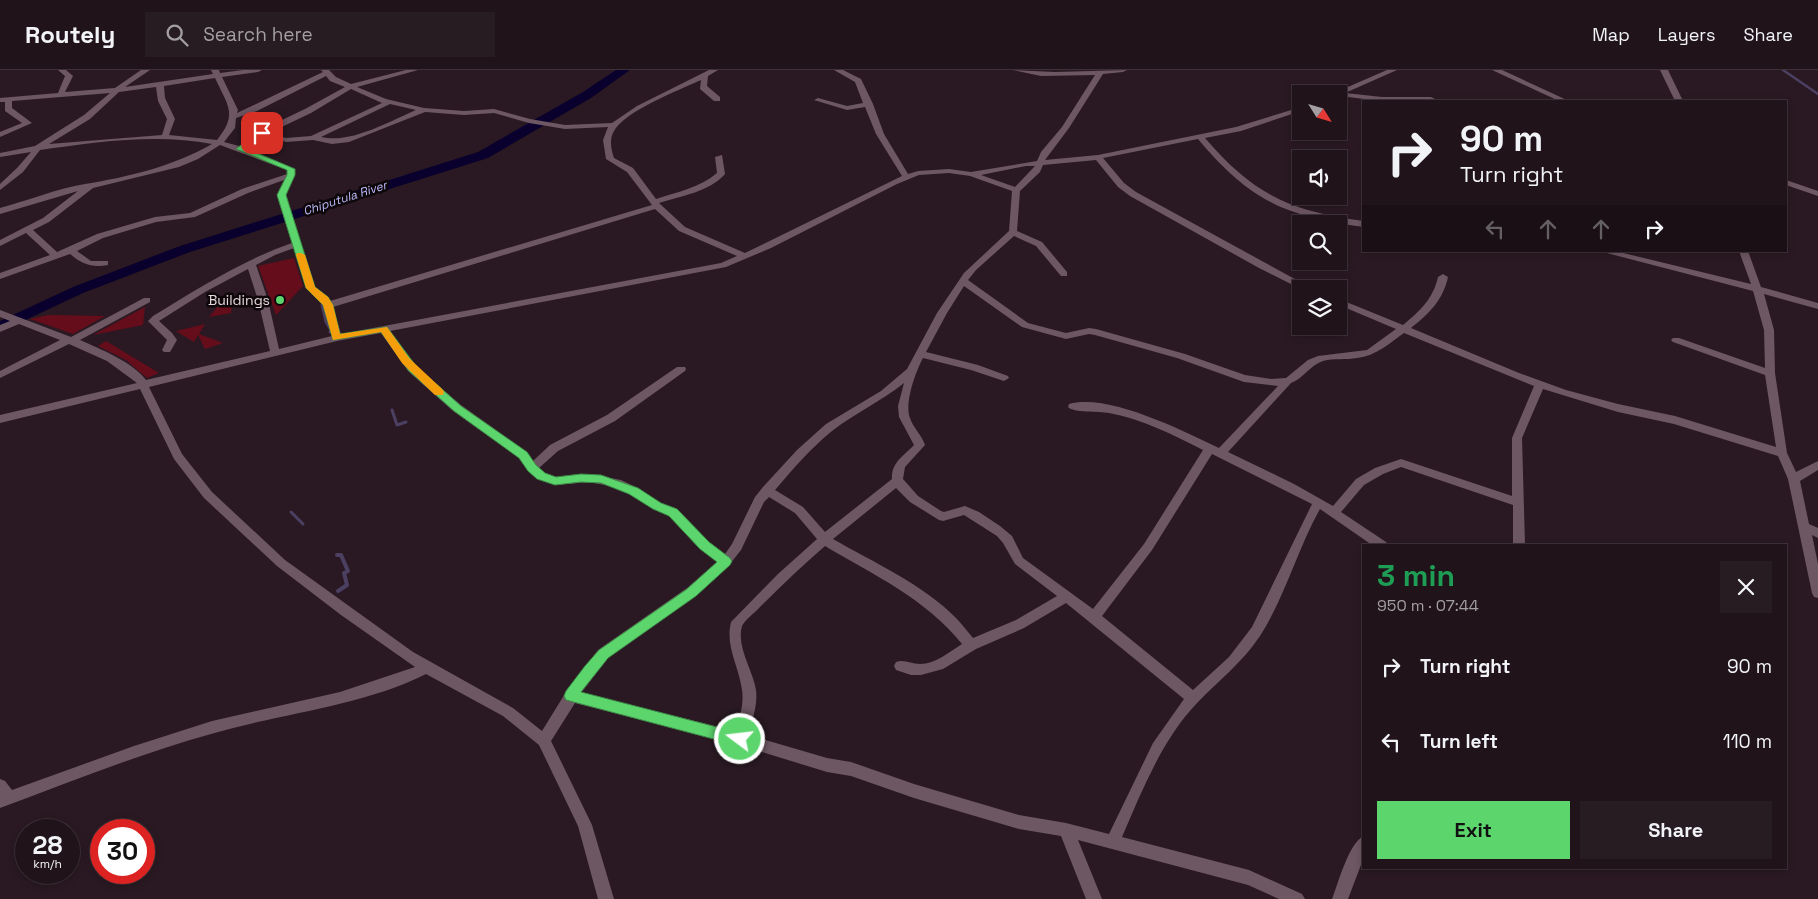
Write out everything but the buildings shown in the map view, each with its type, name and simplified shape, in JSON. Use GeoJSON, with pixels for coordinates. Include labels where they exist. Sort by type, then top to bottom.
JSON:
{"type":"FeatureCollection","features":[{"type":"Feature","properties":{"kind":"street"},"geometry":{"type":"LineString","coordinates":[[61,94],[69,76],[62,70]]}},
{"type":"Feature","properties":{"kind":"street"},"geometry":{"type":"LineString","coordinates":[[0,100],[118,90],[216,73],[258,70]]}},
{"type":"Feature","properties":{"kind":"street"},"geometry":{"type":"LineString","coordinates":[[240,149],[262,133],[308,111],[351,86],[414,70]]}},
{"type":"Feature","properties":{"kind":"street"},"geometry":{"type":"LineString","coordinates":[[714,70],[640,108],[613,125],[609,131],[607,148],[610,159],[630,170],[655,204],[682,229],[745,256]]}},
{"type":"Feature","properties":{"kind":"street"},"geometry":{"type":"LineString","coordinates":[[838,70],[856,79],[869,104],[880,134],[906,177]]}},
{"type":"Feature","properties":{"kind":"street"},"geometry":{"type":"LineString","coordinates":[[1016,70],[1043,74],[1100,73],[1123,70]]}},
{"type":"Feature","properties":{"kind":"street"},"geometry":{"type":"LineString","coordinates":[[1348,90],[1393,70]]}},
{"type":"Feature","properties":{"kind":"street"},"geometry":{"type":"LineString","coordinates":[[1496,70],[1563,100]]}},
{"type":"Feature","properties":{"kind":"street"},"geometry":{"type":"LineString","coordinates":[[1664,70],[1679,100]]}},
{"type":"Feature","properties":{"kind":"street"},"geometry":{"type":"LineString","coordinates":[[0,188],[20,170],[39,147],[87,117],[139,71]]}},
{"type":"Feature","properties":{"kind":"street"},"geometry":{"type":"LineString","coordinates":[[234,117],[254,109],[326,71],[333,79],[389,102],[424,110],[464,113],[494,111],[529,121],[565,127],[613,125]]}},
{"type":"Feature","properties":{"kind":"street"},"geometry":{"type":"LineString","coordinates":[[0,211],[78,188],[176,165],[195,157],[220,142],[231,128],[234,110],[216,73]]}},
{"type":"Feature","properties":{"kind":"street"},"geometry":{"type":"LineString","coordinates":[[1100,73],[1040,162],[1037,170],[1016,190],[1015,228],[1013,232],[973,268],[963,281],[942,313],[911,371],[903,410],[904,416],[920,445],[901,464],[897,472],[898,480],[917,502],[938,515],[943,517],[949,516],[965,510],[1005,537],[1013,555],[1094,617],[1194,698]]}},
{"type":"Feature","properties":{"kind":"street"},"geometry":{"type":"LineString","coordinates":[[705,75],[703,87],[717,99]]}},
{"type":"Feature","properties":{"kind":"street"},"geometry":{"type":"LineString","coordinates":[[160,84],[160,96],[172,116],[172,123],[165,136]]}},
{"type":"Feature","properties":{"kind":"street"},"geometry":{"type":"LineString","coordinates":[[1348,95],[1382,99],[1431,99]]}},
{"type":"Feature","properties":{"kind":"street"},"geometry":{"type":"LineString","coordinates":[[0,135],[23,127],[28,123],[8,109],[9,99]]}},
{"type":"Feature","properties":{"kind":"street"},"geometry":{"type":"LineString","coordinates":[[818,100],[847,108],[869,104]]}},
{"type":"Feature","properties":{"kind":"street"},"geometry":{"type":"LineString","coordinates":[[313,138],[389,102]]}},
{"type":"Feature","properties":{"kind":"street"},"geometry":{"type":"LineString","coordinates":[[262,133],[286,140],[313,138],[332,142],[350,140],[424,110]]}},
{"type":"Feature","properties":{"kind":"street"},"geometry":{"type":"LineString","coordinates":[[0,419],[336,338],[705,269],[745,256],[906,177],[933,171],[971,174],[1040,162],[1098,157],[1200,138],[1267,121],[1292,112]]}},
{"type":"Feature","properties":{"kind":"street"},"geometry":{"type":"LineString","coordinates":[[0,155],[39,147],[165,136],[220,142],[291,169],[291,175],[281,195],[311,288],[328,305],[336,338]]}},
{"type":"Feature","properties":{"kind":"street"},"geometry":{"type":"LineString","coordinates":[[1200,138],[1232,172],[1276,203],[1362,224]]}},
{"type":"Feature","properties":{"kind":"street"},"geometry":{"type":"LineString","coordinates":[[328,305],[655,204],[717,179],[721,174],[719,157]]}},
{"type":"Feature","properties":{"kind":"street"},"geometry":{"type":"LineString","coordinates":[[1098,157],[1121,184],[1133,194],[1292,281]]}},
{"type":"Feature","properties":{"kind":"street"},"geometry":{"type":"LineString","coordinates":[[971,174],[1016,190]]}},
{"type":"Feature","properties":{"kind":"street"},"geometry":{"type":"LineString","coordinates":[[0,276],[71,250],[100,236],[128,227],[155,220],[192,215],[245,191],[291,175]]}},
{"type":"Feature","properties":{"kind":"street"},"geometry":{"type":"LineString","coordinates":[[1787,182],[1818,194]]}},
{"type":"Feature","properties":{"kind":"street"},"geometry":{"type":"LineString","coordinates":[[0,243],[46,220],[90,186]]}},
{"type":"Feature","properties":{"kind":"street"},"geometry":{"type":"LineString","coordinates":[[28,230],[56,256]]}},
{"type":"Feature","properties":{"kind":"street"},"geometry":{"type":"LineString","coordinates":[[1013,232],[1039,244],[1064,274]]}},
{"type":"Feature","properties":{"kind":"street"},"geometry":{"type":"LineString","coordinates":[[167,350],[172,340],[169,335],[154,323],[153,321],[156,318],[250,264],[296,244]]}},
{"type":"Feature","properties":{"kind":"street"},"geometry":{"type":"LineString","coordinates":[[71,250],[87,264],[105,263]]}},
{"type":"Feature","properties":{"kind":"street"},"geometry":{"type":"LineString","coordinates":[[1606,252],[1756,288],[1818,306]]}},
{"type":"Feature","properties":{"kind":"street"},"geometry":{"type":"LineString","coordinates":[[1743,252],[1769,330],[1770,373],[1782,453],[1794,479],[1818,593]]}},
{"type":"Feature","properties":{"kind":"street"},"geometry":{"type":"LineString","coordinates":[[250,264],[264,300],[275,352]]}},
{"type":"Feature","properties":{"kind":"street"},"geometry":{"type":"LineString","coordinates":[[1221,453],[1287,382],[1313,360],[1334,356],[1365,354],[1427,309],[1440,291],[1443,277]]}},
{"type":"Feature","properties":{"kind":"street"},"geometry":{"type":"LineString","coordinates":[[963,281],[1017,320],[1034,328],[1066,336],[1089,331],[1096,332],[1187,358],[1246,380],[1272,383],[1287,382]]}},
{"type":"Feature","properties":{"kind":"street"},"geometry":{"type":"LineString","coordinates":[[0,375],[70,341],[147,300]]}},
{"type":"Feature","properties":{"kind":"street"},"geometry":{"type":"LineString","coordinates":[[1347,305],[1540,384],[1618,408],[1692,425],[1782,453]]}},
{"type":"Feature","properties":{"kind":"street"},"geometry":{"type":"LineString","coordinates":[[0,313],[70,341],[136,375],[143,384],[178,456],[208,495],[281,563],[345,611],[427,667],[508,712],[544,741],[585,826],[606,899]]}},
{"type":"Feature","properties":{"kind":"street"},"geometry":{"type":"LineString","coordinates":[[0,329],[16,320]]}},
{"type":"Feature","properties":{"kind":"street"},"geometry":{"type":"LineString","coordinates":[[384,329],[412,369],[458,408],[523,455],[532,468],[548,480],[601,479],[634,491],[657,506],[673,512],[704,546],[726,561]]}},
{"type":"Feature","properties":{"kind":"street"},"geometry":{"type":"LineString","coordinates":[[1676,340],[1770,373]]}},
{"type":"Feature","properties":{"kind":"street"},"geometry":{"type":"LineString","coordinates":[[920,354],[974,367],[1004,378]]}},
{"type":"Feature","properties":{"kind":"street"},"geometry":{"type":"LineString","coordinates":[[532,468],[554,448],[611,418],[681,369]]}},
{"type":"Feature","properties":{"kind":"street"},"geometry":{"type":"LineString","coordinates":[[544,741],[571,696],[603,654],[691,592],[726,561],[737,547],[750,517],[767,490],[801,453],[830,426],[885,393],[911,371]]}},
{"type":"Feature","properties":{"kind":"street"},"geometry":{"type":"LineString","coordinates":[[1519,544],[1517,438],[1540,384]]}},
{"type":"Feature","properties":{"kind":"street"},"geometry":{"type":"LineString","coordinates":[[1073,407],[1101,407],[1126,412],[1210,448],[1259,470],[1318,503],[1380,544]]}},
{"type":"Feature","properties":{"kind":"street"},"geometry":{"type":"LineString","coordinates":[[1094,617],[1148,547],[1210,448]]}},
{"type":"Feature","properties":{"kind":"street"},"geometry":{"type":"LineString","coordinates":[[1334,513],[1360,482],[1379,471],[1401,463],[1519,503]]}},
{"type":"Feature","properties":{"kind":"street"},"geometry":{"type":"LineString","coordinates":[[1794,479],[1818,465]]}},
{"type":"Feature","properties":{"kind":"street"},"geometry":{"type":"LineString","coordinates":[[740,739],[749,708],[750,695],[739,660],[734,631],[737,622],[767,590],[840,526],[898,480]]}},
{"type":"Feature","properties":{"kind":"street"},"geometry":{"type":"LineString","coordinates":[[767,490],[798,510],[826,540],[923,598],[950,621],[971,645]]}},
{"type":"Feature","properties":{"kind":"street"},"geometry":{"type":"LineString","coordinates":[[1113,842],[1154,757],[1181,711],[1239,654],[1254,633],[1273,598],[1304,526],[1318,503]]}},
{"type":"Feature","properties":{"kind":"street"},"geometry":{"type":"LineString","coordinates":[[1804,526],[1818,533]]}},
{"type":"Feature","properties":{"kind":"street"},"geometry":{"type":"LineString","coordinates":[[901,666],[919,671],[931,669],[944,663],[971,645],[1020,624],[1067,596]]}},
{"type":"Feature","properties":{"kind":"street"},"geometry":{"type":"LineString","coordinates":[[0,786],[5,800],[212,727],[340,698],[409,676],[427,667]]}},
{"type":"Feature","properties":{"kind":"street"},"geometry":{"type":"LineString","coordinates":[[571,696],[740,739],[827,765],[851,769],[914,791],[1019,822],[1066,830],[1249,878],[1297,899]]}},
{"type":"Feature","properties":{"kind":"street"},"geometry":{"type":"LineString","coordinates":[[1066,830],[1094,899]]}},
{"type":"Feature","properties":{"kind":"street"},"geometry":{"type":"LineString","coordinates":[[1340,899],[1356,856],[1362,846]]}},
{"type":"Feature","properties":{"kind":"waterway","name":"Chiputula River"},"geometry":{"type":"LineString","coordinates":[[0,327],[78,290],[185,249],[483,155],[587,95],[624,70]]}},
{"type":"Feature","properties":{"kind":"waterway"},"geometry":{"type":"LineString","coordinates":[[1783,70],[1818,94]]}},
{"type":"Feature","properties":{"kind":"waterway"},"geometry":{"type":"LineString","coordinates":[[322,305],[326,322],[331,330],[330,332]]}},
{"type":"Feature","properties":{"kind":"waterway"},"geometry":{"type":"LineString","coordinates":[[392,410],[397,425],[406,422]]}},
{"type":"Feature","properties":{"kind":"waterway"},"geometry":{"type":"LineString","coordinates":[[291,512],[303,524]]}},
{"type":"Feature","properties":{"kind":"waterway"},"geometry":{"type":"LineString","coordinates":[[337,555],[341,555],[348,571],[344,573],[347,585],[338,591]]}},
{"type":"Feature","properties":{"kind":"slow traffic"},"geometry":{"type":"LineString","coordinates":[[301,255],[311,288],[328,305],[336,338],[384,329],[405,361],[439,392]]}},
{"type":"Feature","properties":{"kind":"place","name":"Buildings"},"geometry":{"type":"Point","coordinates":[280,300]}},
{"type":"Feature","properties":{"kind":"route"},"geometry":{"type":"LineString","coordinates":[[262,133],[240,149],[291,169],[290,178],[281,195],[311,288],[328,305],[336,338],[384,329],[412,369],[458,408],[523,455],[532,468],[541,476],[555,481],[589,478],[617,483],[634,491],[657,506],[673,512],[704,546],[726,561],[691,592],[603,654],[571,696],[740,739]]}}]}
